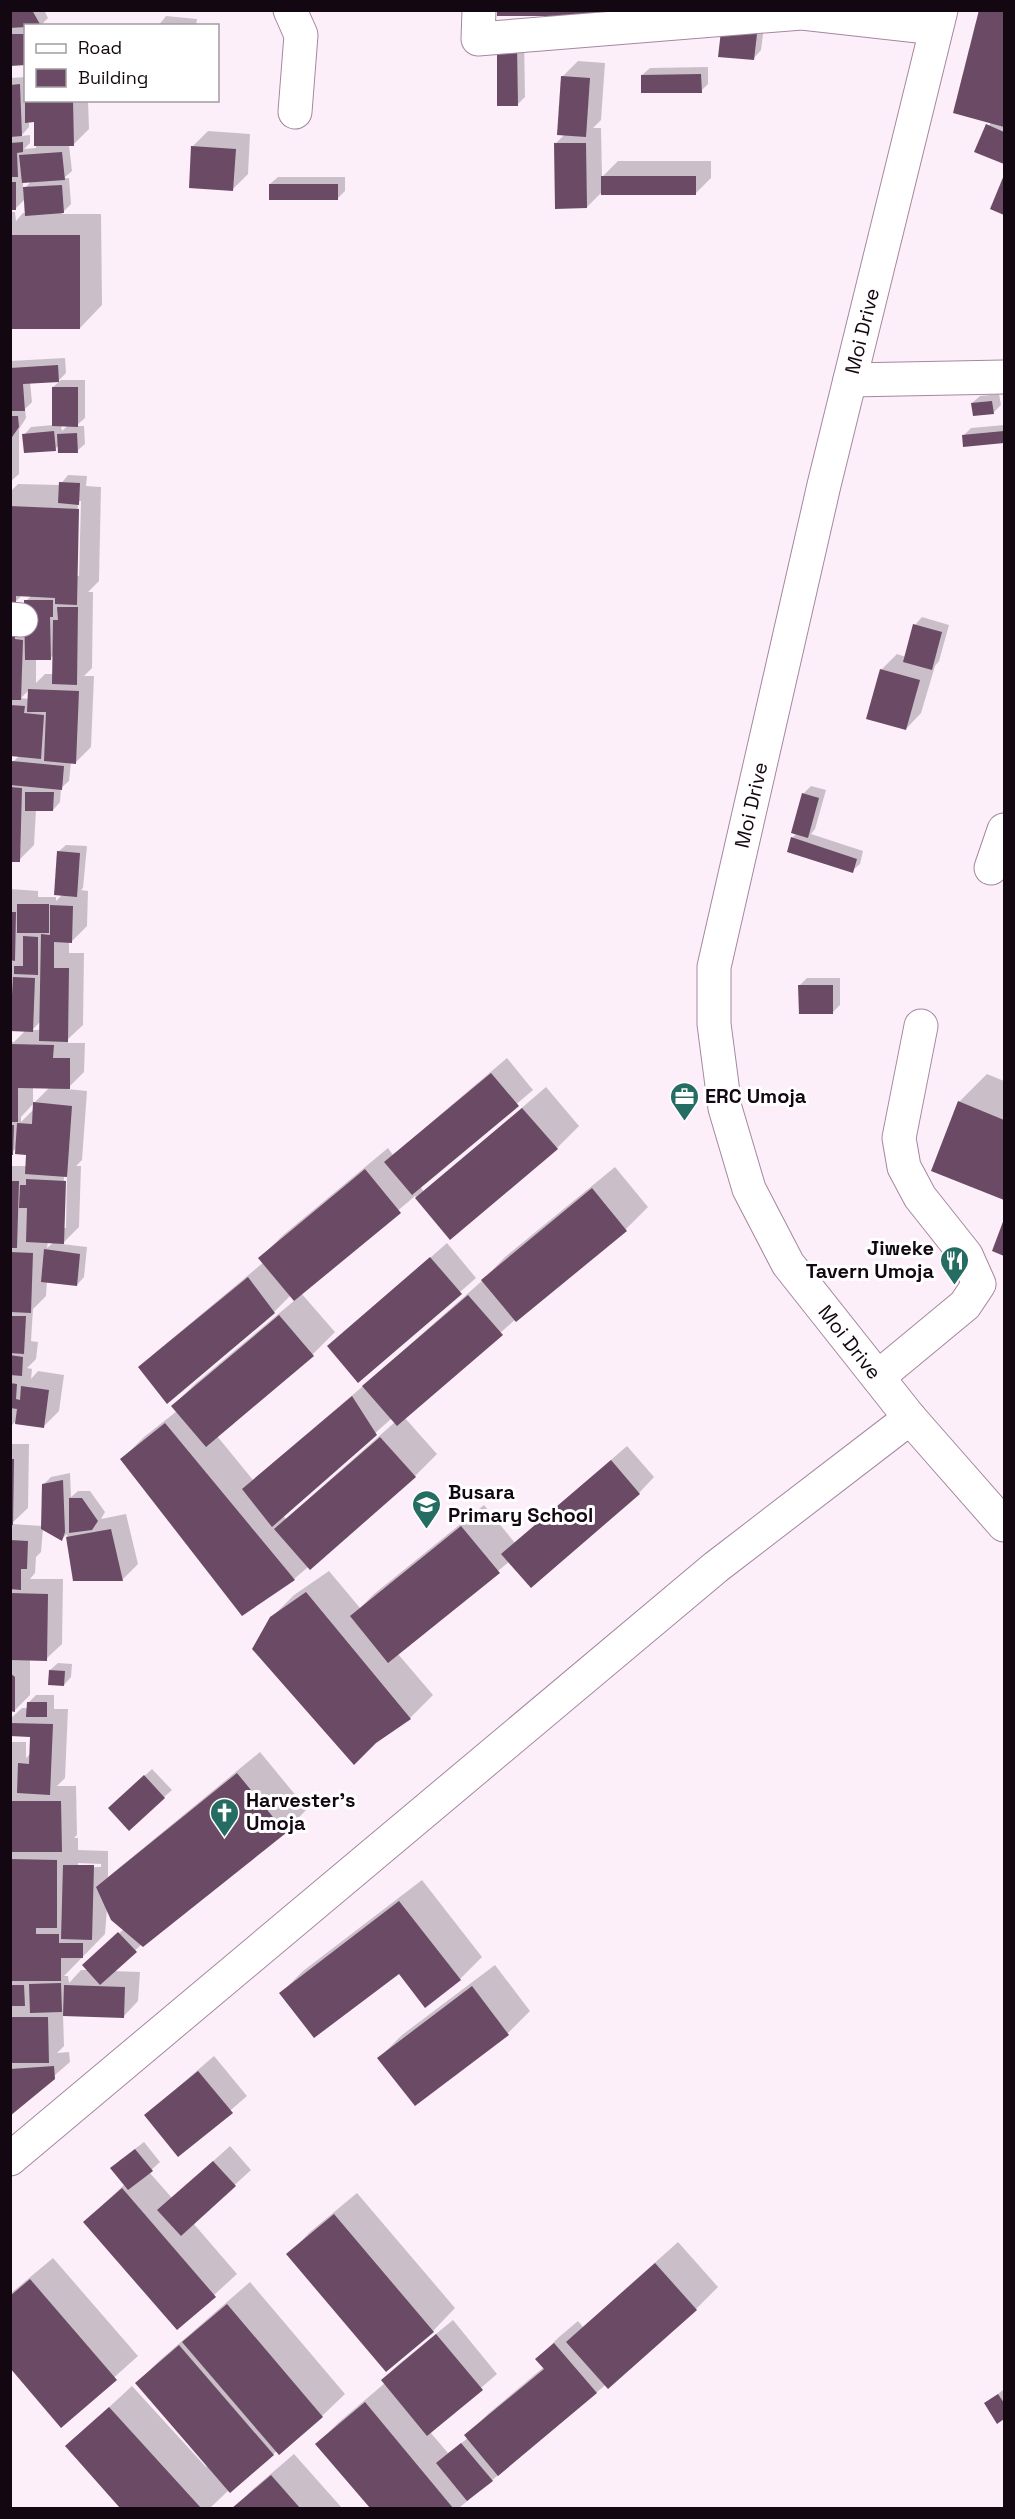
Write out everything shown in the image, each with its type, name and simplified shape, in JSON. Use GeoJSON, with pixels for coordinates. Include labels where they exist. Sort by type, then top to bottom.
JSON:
{"type":"FeatureCollection","features":[{"type":"Feature","properties":{"kind":"street"},"geometry":{"type":"LineString","coordinates":[[290,10],[301,35],[295,112]]}},
{"type":"Feature","properties":{"kind":"street"},"geometry":{"type":"LineString","coordinates":[[479,10],[478,39],[802,13],[938,19]]}},
{"type":"Feature","properties":{"kind":"street","name":"Moi Drive"},"geometry":{"type":"LineString","coordinates":[[938,19],[824,485],[714,967],[714,1024],[725,1108],[749,1189],[788,1264],[910,1418],[1005,1525]]}},
{"type":"Feature","properties":{"kind":"street"},"geometry":{"type":"LineString","coordinates":[[850,380],[1005,376]]}},
{"type":"Feature","properties":{"kind":"street"},"geometry":{"type":"LineString","coordinates":[[991,868],[1005,830]]}},
{"type":"Feature","properties":{"kind":"street"},"geometry":{"type":"LineString","coordinates":[[878,1377],[965,1305],[980,1284],[966,1255],[920,1197],[904,1167],[899,1138],[921,1026]]}},
{"type":"Feature","properties":{"kind":"street"},"geometry":{"type":"LineString","coordinates":[[10,2158],[716,1567],[910,1418]]}},
{"type":"Feature","properties":{"kind":"building"},"geometry":{"type":"Polygon","coordinates":[[[10,10],[32,10],[40,24],[24,24],[24,27],[10,28],[10,10]]]}},
{"type":"Feature","properties":{"kind":"building"},"geometry":{"type":"Polygon","coordinates":[[[497,10],[609,10],[609,16],[497,16],[497,10]]]}},
{"type":"Feature","properties":{"kind":"building"},"geometry":{"type":"Polygon","coordinates":[[[979,10],[1004,10],[1004,127],[953,113],[979,10]]]}},
{"type":"Feature","properties":{"kind":"building"},"geometry":{"type":"Polygon","coordinates":[[[721,31],[757,34],[754,60],[718,57],[721,31]]]}},
{"type":"Feature","properties":{"kind":"building"},"geometry":{"type":"Polygon","coordinates":[[[10,34],[24,34],[24,65],[10,66],[10,34]]]}},
{"type":"Feature","properties":{"kind":"building"},"geometry":{"type":"Polygon","coordinates":[[[497,45],[517,46],[518,106],[497,106],[497,45]]]}},
{"type":"Feature","properties":{"kind":"building"},"geometry":{"type":"Polygon","coordinates":[[[701,74],[702,93],[641,93],[641,75],[701,74]]]}},
{"type":"Feature","properties":{"kind":"building"},"geometry":{"type":"Polygon","coordinates":[[[561,76],[590,78],[586,137],[557,135],[561,76]]]}},
{"type":"Feature","properties":{"kind":"building"},"geometry":{"type":"Polygon","coordinates":[[[20,84],[22,136],[10,137],[10,85],[20,84]]]}},
{"type":"Feature","properties":{"kind":"building"},"geometry":{"type":"Polygon","coordinates":[[[25,102],[73,102],[74,146],[34,146],[34,122],[25,123],[25,102]]]}},
{"type":"Feature","properties":{"kind":"building"},"geometry":{"type":"Polygon","coordinates":[[[986,124],[1004,132],[1004,164],[974,152],[986,124]]]}},
{"type":"Feature","properties":{"kind":"building"},"geometry":{"type":"Polygon","coordinates":[[[23,142],[23,152],[17,153],[18,177],[10,177],[10,143],[23,142]]]}},
{"type":"Feature","properties":{"kind":"building"},"geometry":{"type":"Polygon","coordinates":[[[554,143],[586,143],[587,208],[555,209],[554,143]]]}},
{"type":"Feature","properties":{"kind":"building"},"geometry":{"type":"Polygon","coordinates":[[[191,146],[236,149],[233,191],[189,188],[191,146]]]}},
{"type":"Feature","properties":{"kind":"building"},"geometry":{"type":"Polygon","coordinates":[[[62,152],[65,180],[22,183],[19,155],[62,152]]]}},
{"type":"Feature","properties":{"kind":"building"},"geometry":{"type":"Polygon","coordinates":[[[1004,175],[1004,215],[990,209],[1004,175]]]}},
{"type":"Feature","properties":{"kind":"building"},"geometry":{"type":"Polygon","coordinates":[[[601,176],[696,176],[696,195],[601,195],[601,176]]]}},
{"type":"Feature","properties":{"kind":"building"},"geometry":{"type":"Polygon","coordinates":[[[10,182],[16,182],[16,210],[10,210],[10,182]]]}},
{"type":"Feature","properties":{"kind":"building"},"geometry":{"type":"Polygon","coordinates":[[[269,184],[338,184],[338,200],[269,200],[269,184]]]}},
{"type":"Feature","properties":{"kind":"building"},"geometry":{"type":"Polygon","coordinates":[[[62,185],[64,213],[25,216],[23,187],[62,185]]]}},
{"type":"Feature","properties":{"kind":"building"},"geometry":{"type":"Polygon","coordinates":[[[10,235],[80,235],[80,329],[10,329],[10,235]]]}},
{"type":"Feature","properties":{"kind":"building"},"geometry":{"type":"Polygon","coordinates":[[[58,365],[59,382],[23,384],[25,411],[10,411],[10,368],[58,365]]]}},
{"type":"Feature","properties":{"kind":"building"},"geometry":{"type":"Polygon","coordinates":[[[52,387],[78,387],[78,427],[52,426],[52,387]]]}},
{"type":"Feature","properties":{"kind":"building"},"geometry":{"type":"Polygon","coordinates":[[[992,401],[994,414],[973,416],[971,403],[992,401]]]}},
{"type":"Feature","properties":{"kind":"building"},"geometry":{"type":"Polygon","coordinates":[[[11,416],[18,416],[19,427],[10,440],[11,416]]]}},
{"type":"Feature","properties":{"kind":"building"},"geometry":{"type":"Polygon","coordinates":[[[54,431],[56,451],[24,453],[22,434],[54,431]]]}},
{"type":"Feature","properties":{"kind":"building"},"geometry":{"type":"Polygon","coordinates":[[[1004,431],[1004,443],[963,447],[962,435],[1004,431]]]}},
{"type":"Feature","properties":{"kind":"building"},"geometry":{"type":"Polygon","coordinates":[[[77,433],[78,453],[58,453],[57,434],[77,433]]]}},
{"type":"Feature","properties":{"kind":"building"},"geometry":{"type":"Polygon","coordinates":[[[59,482],[80,483],[79,505],[58,503],[59,482]]]}},
{"type":"Feature","properties":{"kind":"building"},"geometry":{"type":"Polygon","coordinates":[[[10,506],[79,509],[77,605],[55,604],[55,598],[16,596],[16,603],[10,603],[10,506]]]}},
{"type":"Feature","properties":{"kind":"building"},"geometry":{"type":"Polygon","coordinates":[[[24,600],[53,600],[53,617],[50,617],[51,660],[25,660],[24,600]]]}},
{"type":"Feature","properties":{"kind":"building"},"geometry":{"type":"Polygon","coordinates":[[[57,607],[78,607],[77,685],[52,684],[53,620],[58,620],[57,607]]]}},
{"type":"Feature","properties":{"kind":"building"},"geometry":{"type":"Polygon","coordinates":[[[913,624],[942,632],[932,670],[903,662],[913,624]]]}},
{"type":"Feature","properties":{"kind":"building"},"geometry":{"type":"Polygon","coordinates":[[[10,633],[15,633],[15,639],[23,640],[21,700],[10,700],[10,633]]]}},
{"type":"Feature","properties":{"kind":"building"},"geometry":{"type":"Polygon","coordinates":[[[880,669],[920,680],[906,730],[866,719],[880,669]]]}},
{"type":"Feature","properties":{"kind":"building"},"geometry":{"type":"Polygon","coordinates":[[[28,689],[79,691],[76,764],[44,761],[46,712],[27,712],[28,689]]]}},
{"type":"Feature","properties":{"kind":"building"},"geometry":{"type":"Polygon","coordinates":[[[10,705],[25,706],[24,713],[44,715],[41,759],[10,756],[10,705]]]}},
{"type":"Feature","properties":{"kind":"building"},"geometry":{"type":"Polygon","coordinates":[[[12,761],[64,766],[62,790],[10,785],[12,761]]]}},
{"type":"Feature","properties":{"kind":"building"},"geometry":{"type":"Polygon","coordinates":[[[10,787],[22,788],[20,862],[10,862],[10,787]]]}},
{"type":"Feature","properties":{"kind":"building"},"geometry":{"type":"Polygon","coordinates":[[[25,792],[54,792],[53,811],[25,811],[25,792]]]}},
{"type":"Feature","properties":{"kind":"building"},"geometry":{"type":"Polygon","coordinates":[[[802,793],[819,798],[808,838],[791,833],[802,793]]]}},
{"type":"Feature","properties":{"kind":"building"},"geometry":{"type":"Polygon","coordinates":[[[791,837],[857,859],[853,873],[787,852],[791,837]]]}},
{"type":"Feature","properties":{"kind":"building"},"geometry":{"type":"Polygon","coordinates":[[[57,851],[80,853],[77,897],[54,895],[57,851]]]}},
{"type":"Feature","properties":{"kind":"building"},"geometry":{"type":"Polygon","coordinates":[[[17,904],[49,904],[49,933],[17,933],[17,904]]]}},
{"type":"Feature","properties":{"kind":"building"},"geometry":{"type":"Polygon","coordinates":[[[50,905],[73,906],[72,943],[54,942],[54,968],[69,968],[68,1042],[39,1041],[41,934],[50,935],[50,905]]]}},
{"type":"Feature","properties":{"kind":"building"},"geometry":{"type":"Polygon","coordinates":[[[10,912],[16,912],[15,961],[10,960],[10,912]]]}},
{"type":"Feature","properties":{"kind":"building"},"geometry":{"type":"Polygon","coordinates":[[[23,936],[38,937],[38,975],[14,974],[14,966],[23,966],[23,936]]]}},
{"type":"Feature","properties":{"kind":"building"},"geometry":{"type":"Polygon","coordinates":[[[13,977],[35,978],[33,1032],[10,1031],[13,977]]]}},
{"type":"Feature","properties":{"kind":"building"},"geometry":{"type":"Polygon","coordinates":[[[798,985],[833,985],[833,1014],[799,1014],[798,985]]]}},
{"type":"Feature","properties":{"kind":"building"},"geometry":{"type":"Polygon","coordinates":[[[10,1044],[54,1045],[53,1058],[70,1058],[70,1089],[18,1088],[18,1122],[10,1122],[10,1044]]]}},
{"type":"Feature","properties":{"kind":"building"},"geometry":{"type":"Polygon","coordinates":[[[491,1073],[519,1106],[412,1195],[384,1162],[491,1073]]]}},
{"type":"Feature","properties":{"kind":"building"},"geometry":{"type":"Polygon","coordinates":[[[958,1101],[1004,1120],[1004,1200],[931,1171],[958,1101]]]}},
{"type":"Feature","properties":{"kind":"building"},"geometry":{"type":"Polygon","coordinates":[[[33,1102],[72,1106],[67,1177],[25,1174],[26,1155],[15,1154],[17,1123],[32,1124],[33,1102]]]}},
{"type":"Feature","properties":{"kind":"building"},"geometry":{"type":"Polygon","coordinates":[[[522,1108],[558,1149],[450,1240],[415,1198],[522,1108]]]}},
{"type":"Feature","properties":{"kind":"building"},"geometry":{"type":"Polygon","coordinates":[[[10,1125],[14,1125],[13,1155],[10,1155],[10,1125]]]}},
{"type":"Feature","properties":{"kind":"building"},"geometry":{"type":"Polygon","coordinates":[[[365,1169],[401,1213],[294,1301],[258,1258],[365,1169]]]}},
{"type":"Feature","properties":{"kind":"building"},"geometry":{"type":"Polygon","coordinates":[[[26,1179],[66,1181],[64,1244],[26,1242],[27,1208],[19,1208],[20,1185],[26,1185],[26,1179]]]}},
{"type":"Feature","properties":{"kind":"building"},"geometry":{"type":"Polygon","coordinates":[[[10,1181],[19,1181],[17,1248],[10,1248],[10,1181]]]}},
{"type":"Feature","properties":{"kind":"building"},"geometry":{"type":"Polygon","coordinates":[[[592,1188],[627,1231],[516,1322],[481,1280],[592,1188]]]}},
{"type":"Feature","properties":{"kind":"building"},"geometry":{"type":"Polygon","coordinates":[[[1004,1219],[1004,1256],[992,1251],[1004,1219]]]}},
{"type":"Feature","properties":{"kind":"building"},"geometry":{"type":"Polygon","coordinates":[[[44,1249],[80,1254],[77,1286],[41,1282],[44,1249]]]}},
{"type":"Feature","properties":{"kind":"building"},"geometry":{"type":"Polygon","coordinates":[[[10,1252],[33,1253],[31,1313],[10,1312],[10,1252]]]}},
{"type":"Feature","properties":{"kind":"building"},"geometry":{"type":"Polygon","coordinates":[[[430,1257],[462,1294],[358,1383],[327,1346],[430,1257]]]}},
{"type":"Feature","properties":{"kind":"building"},"geometry":{"type":"Polygon","coordinates":[[[248,1277],[275,1313],[167,1404],[138,1367],[248,1277]]]}},
{"type":"Feature","properties":{"kind":"building"},"geometry":{"type":"Polygon","coordinates":[[[468,1295],[503,1335],[397,1426],[362,1386],[468,1295]]]}},
{"type":"Feature","properties":{"kind":"building"},"geometry":{"type":"Polygon","coordinates":[[[279,1315],[314,1356],[206,1447],[171,1406],[279,1315]]]}},
{"type":"Feature","properties":{"kind":"building"},"geometry":{"type":"Polygon","coordinates":[[[10,1316],[26,1316],[24,1354],[10,1353],[10,1316]]]}},
{"type":"Feature","properties":{"kind":"building"},"geometry":{"type":"Polygon","coordinates":[[[10,1355],[23,1357],[22,1376],[10,1375],[10,1355]]]}},
{"type":"Feature","properties":{"kind":"building"},"geometry":{"type":"Polygon","coordinates":[[[10,1383],[17,1384],[16,1399],[20,1400],[21,1386],[49,1390],[44,1428],[15,1424],[17,1409],[10,1408],[10,1383]]]}},
{"type":"Feature","properties":{"kind":"building"},"geometry":{"type":"Polygon","coordinates":[[[352,1396],[377,1435],[272,1527],[242,1489],[352,1396]]]}},
{"type":"Feature","properties":{"kind":"building"},"geometry":{"type":"Polygon","coordinates":[[[165,1423],[295,1580],[242,1616],[120,1459],[165,1423]]]}},
{"type":"Feature","properties":{"kind":"building"},"geometry":{"type":"Polygon","coordinates":[[[380,1437],[416,1477],[310,1570],[274,1529],[380,1437]]]}},
{"type":"Feature","properties":{"kind":"building"},"geometry":{"type":"Polygon","coordinates":[[[10,1459],[14,1459],[13,1525],[10,1525],[10,1459]]]}},
{"type":"Feature","properties":{"kind":"building"},"geometry":{"type":"Polygon","coordinates":[[[611,1460],[640,1494],[531,1588],[501,1554],[611,1460]]]}},
{"type":"Feature","properties":{"kind":"building"},"geometry":{"type":"Polygon","coordinates":[[[63,1480],[65,1532],[62,1541],[41,1529],[42,1484],[63,1480]]]}},
{"type":"Feature","properties":{"kind":"building"},"geometry":{"type":"Polygon","coordinates":[[[69,1498],[82,1498],[98,1521],[92,1530],[69,1533],[69,1498]]]}},
{"type":"Feature","properties":{"kind":"building"},"geometry":{"type":"Polygon","coordinates":[[[461,1526],[500,1573],[388,1663],[350,1616],[461,1526]]]}},
{"type":"Feature","properties":{"kind":"building"},"geometry":{"type":"Polygon","coordinates":[[[111,1529],[123,1581],[73,1581],[66,1537],[111,1529]]]}},
{"type":"Feature","properties":{"kind":"building"},"geometry":{"type":"Polygon","coordinates":[[[10,1540],[28,1541],[27,1569],[21,1569],[21,1590],[10,1589],[10,1540]]]}},
{"type":"Feature","properties":{"kind":"building"},"geometry":{"type":"Polygon","coordinates":[[[306,1592],[411,1719],[376,1743],[354,1765],[252,1649],[270,1617],[306,1592]]]}},
{"type":"Feature","properties":{"kind":"building"},"geometry":{"type":"Polygon","coordinates":[[[10,1593],[48,1594],[47,1661],[10,1660],[10,1593]]]}},
{"type":"Feature","properties":{"kind":"building"},"geometry":{"type":"Polygon","coordinates":[[[49,1670],[65,1671],[64,1686],[48,1685],[49,1670]]]}},
{"type":"Feature","properties":{"kind":"building"},"geometry":{"type":"Polygon","coordinates":[[[10,1673],[15,1677],[15,1712],[10,1711],[10,1673]]]}},
{"type":"Feature","properties":{"kind":"building"},"geometry":{"type":"Polygon","coordinates":[[[27,1702],[47,1702],[47,1717],[26,1717],[27,1702]]]}},
{"type":"Feature","properties":{"kind":"building"},"geometry":{"type":"Polygon","coordinates":[[[10,1723],[53,1724],[50,1795],[17,1793],[18,1763],[29,1764],[30,1737],[10,1736],[10,1723]]]}},
{"type":"Feature","properties":{"kind":"building"},"geometry":{"type":"Polygon","coordinates":[[[237,1773],[286,1833],[143,1947],[111,1920],[96,1887],[237,1773]]]}},
{"type":"Feature","properties":{"kind":"building"},"geometry":{"type":"Polygon","coordinates":[[[144,1775],[165,1798],[129,1831],[108,1808],[144,1775]]]}},
{"type":"Feature","properties":{"kind":"building"},"geometry":{"type":"Polygon","coordinates":[[[10,1801],[61,1801],[62,1852],[10,1852],[10,1801]]]}},
{"type":"Feature","properties":{"kind":"building"},"geometry":{"type":"Polygon","coordinates":[[[10,1859],[57,1860],[57,1928],[36,1928],[36,1934],[59,1934],[59,1943],[83,1943],[83,1958],[61,1958],[61,1981],[10,1981],[10,1859]]]}},
{"type":"Feature","properties":{"kind":"building"},"geometry":{"type":"Polygon","coordinates":[[[63,1865],[94,1865],[92,1940],[61,1939],[63,1865]]]}},
{"type":"Feature","properties":{"kind":"building"},"geometry":{"type":"Polygon","coordinates":[[[399,1901],[461,1980],[425,2008],[399,1974],[314,2038],[279,1993],[399,1901]]]}},
{"type":"Feature","properties":{"kind":"building"},"geometry":{"type":"Polygon","coordinates":[[[118,1932],[137,1952],[100,1985],[82,1965],[118,1932]]]}},
{"type":"Feature","properties":{"kind":"building"},"geometry":{"type":"Polygon","coordinates":[[[61,1983],[62,2012],[30,2013],[29,1984],[61,1983]]]}},
{"type":"Feature","properties":{"kind":"building"},"geometry":{"type":"Polygon","coordinates":[[[10,1985],[24,1985],[25,2006],[10,2006],[10,1985]]]}},
{"type":"Feature","properties":{"kind":"building"},"geometry":{"type":"Polygon","coordinates":[[[64,1985],[125,1987],[124,2018],[63,2016],[64,1985]]]}},
{"type":"Feature","properties":{"kind":"building"},"geometry":{"type":"Polygon","coordinates":[[[472,1986],[509,2035],[415,2106],[377,2058],[472,1986]]]}},
{"type":"Feature","properties":{"kind":"building"},"geometry":{"type":"Polygon","coordinates":[[[10,2017],[48,2017],[49,2063],[10,2063],[10,2017]]]}},
{"type":"Feature","properties":{"kind":"building"},"geometry":{"type":"Polygon","coordinates":[[[54,2066],[55,2079],[10,2116],[10,2069],[54,2066]]]}},
{"type":"Feature","properties":{"kind":"building"},"geometry":{"type":"Polygon","coordinates":[[[198,2071],[233,2113],[178,2157],[144,2115],[198,2071]]]}},
{"type":"Feature","properties":{"kind":"building"},"geometry":{"type":"Polygon","coordinates":[[[135,2149],[153,2171],[128,2190],[110,2168],[135,2149]]]}},
{"type":"Feature","properties":{"kind":"building"},"geometry":{"type":"Polygon","coordinates":[[[213,2161],[236,2186],[181,2236],[157,2210],[213,2161]]]}},
{"type":"Feature","properties":{"kind":"building"},"geometry":{"type":"Polygon","coordinates":[[[122,2188],[216,2297],[177,2330],[83,2222],[122,2188]]]}},
{"type":"Feature","properties":{"kind":"building"},"geometry":{"type":"Polygon","coordinates":[[[334,2214],[434,2332],[386,2372],[286,2254],[334,2214]]]}},
{"type":"Feature","properties":{"kind":"building"},"geometry":{"type":"Polygon","coordinates":[[[655,2263],[697,2310],[608,2389],[566,2342],[655,2263]]]}},
{"type":"Feature","properties":{"kind":"building"},"geometry":{"type":"Polygon","coordinates":[[[30,2279],[117,2380],[61,2428],[10,2368],[10,2296],[30,2279]]]}},
{"type":"Feature","properties":{"kind":"building"},"geometry":{"type":"Polygon","coordinates":[[[227,2304],[323,2417],[279,2455],[182,2342],[227,2304]]]}},
{"type":"Feature","properties":{"kind":"building"},"geometry":{"type":"Polygon","coordinates":[[[436,2334],[483,2390],[427,2436],[381,2380],[436,2334]]]}},
{"type":"Feature","properties":{"kind":"building"},"geometry":{"type":"Polygon","coordinates":[[[554,2343],[597,2393],[498,2476],[464,2435],[544,2369],[535,2359],[554,2343]]]}},
{"type":"Feature","properties":{"kind":"building"},"geometry":{"type":"Polygon","coordinates":[[[179,2345],[274,2455],[230,2493],[135,2383],[179,2345]]]}},
{"type":"Feature","properties":{"kind":"building"},"geometry":{"type":"Polygon","coordinates":[[[998,2394],[1004,2403],[1004,2419],[997,2424],[984,2403],[998,2394]]]}},
{"type":"Feature","properties":{"kind":"building"},"geometry":{"type":"Polygon","coordinates":[[[365,2402],[453,2508],[370,2508],[315,2444],[365,2402]]]}},
{"type":"Feature","properties":{"kind":"building"},"geometry":{"type":"Polygon","coordinates":[[[109,2407],[201,2508],[120,2508],[65,2446],[109,2407]]]}},
{"type":"Feature","properties":{"kind":"building"},"geometry":{"type":"Polygon","coordinates":[[[461,2443],[493,2481],[467,2501],[436,2463],[461,2443]]]}},
{"type":"Feature","properties":{"kind":"building"},"geometry":{"type":"Polygon","coordinates":[[[271,2475],[300,2508],[232,2508],[271,2475]]]}},
{"type":"Feature","properties":{"kind":"place","name":"ERC Umoja"},"geometry":{"type":"Point","coordinates":[684,1122]}},
{"type":"Feature","properties":{"kind":"place","name":"Jiweke Tavern Umoja"},"geometry":{"type":"Point","coordinates":[955,1286]}},
{"type":"Feature","properties":{"kind":"place","name":"Busara Primary School"},"geometry":{"type":"Point","coordinates":[427,1530]}},
{"type":"Feature","properties":{"kind":"place","name":"Harvester's Umoja"},"geometry":{"type":"Point","coordinates":[225,1838]}}]}
